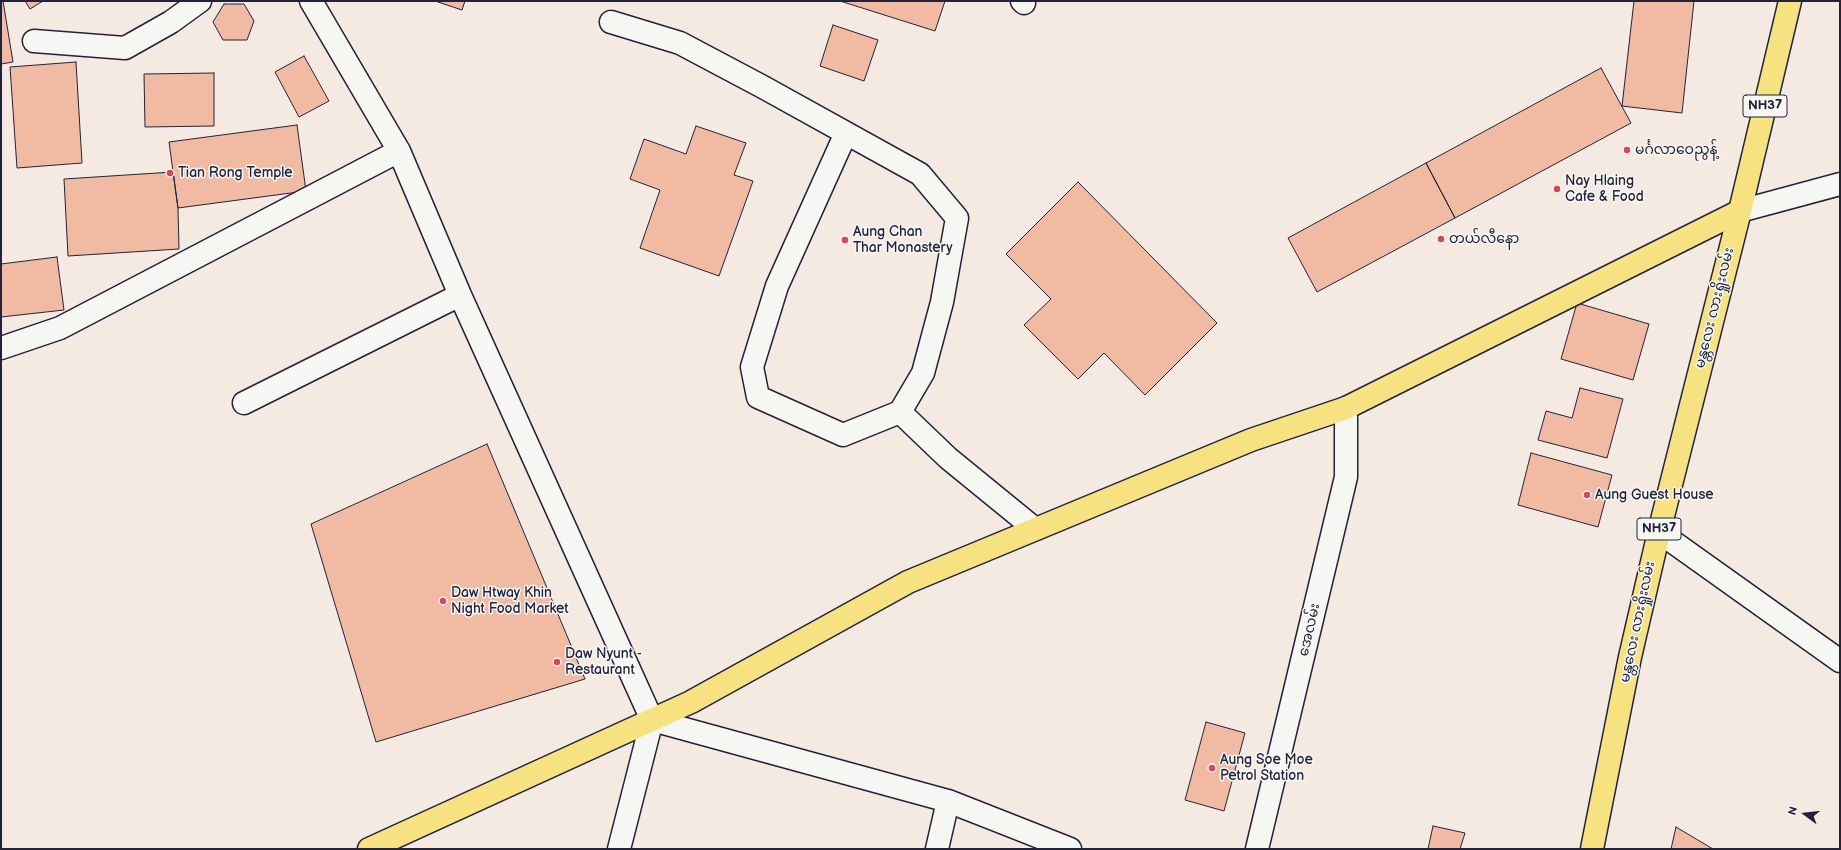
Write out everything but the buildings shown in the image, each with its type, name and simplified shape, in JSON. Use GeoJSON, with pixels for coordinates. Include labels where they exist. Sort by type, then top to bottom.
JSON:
{"type":"FeatureCollection","features":[{"type":"Feature","properties":{"kind":"main road","name":"NH37"},"geometry":{"type":"LineString","coordinates":[[1740,211],[1790,1]]}},
{"type":"Feature","properties":{"kind":"main road"},"geometry":{"type":"LineString","coordinates":[[370,849],[691,702],[908,582],[1251,440],[1346,408],[1740,211]]}},
{"type":"Feature","properties":{"kind":"main road","name":"မန္တလေး လားရှိုးလမ်း"},"geometry":{"type":"LineString","coordinates":[[1592,849],[1630,657],[1659,532],[1740,211]]}},
{"type":"Feature","properties":{"kind":"street"},"geometry":{"type":"LineString","coordinates":[[34,41],[125,48],[171,22],[200,1]]}},
{"type":"Feature","properties":{"kind":"street"},"geometry":{"type":"LineString","coordinates":[[311,1],[398,152],[460,295],[652,720],[619,849]]}},
{"type":"Feature","properties":{"kind":"street"},"geometry":{"type":"LineString","coordinates":[[611,22],[680,43],[764,87],[920,174],[957,218],[942,302],[923,373],[900,412],[843,435],[758,397],[752,367],[777,286],[846,133]]}},
{"type":"Feature","properties":{"kind":"street"},"geometry":{"type":"LineString","coordinates":[[1,348],[60,328],[398,152]]}},
{"type":"Feature","properties":{"kind":"street"},"geometry":{"type":"LineString","coordinates":[[1740,211],[1840,184]]}},
{"type":"Feature","properties":{"kind":"street"},"geometry":{"type":"LineString","coordinates":[[244,403],[460,295]]}},
{"type":"Feature","properties":{"kind":"street","name":"အေလမ်း"},"geometry":{"type":"LineString","coordinates":[[1258,849],[1346,477],[1346,408]]}},
{"type":"Feature","properties":{"kind":"street"},"geometry":{"type":"LineString","coordinates":[[900,412],[948,458],[1035,529]]}},
{"type":"Feature","properties":{"kind":"street"},"geometry":{"type":"LineString","coordinates":[[1659,532],[1840,661]]}},
{"type":"Feature","properties":{"kind":"street"},"geometry":{"type":"LineString","coordinates":[[652,720],[948,802],[1070,849]]}},
{"type":"Feature","properties":{"kind":"street"},"geometry":{"type":"LineString","coordinates":[[937,849],[948,802]]}},
{"type":"Feature","properties":{"kind":"place","name":"မင်္ဂလာဝေညွန့်"},"geometry":{"type":"Point","coordinates":[1627,150]}},
{"type":"Feature","properties":{"kind":"place","name":"Tian Rong Temple"},"geometry":{"type":"Point","coordinates":[170,173]}},
{"type":"Feature","properties":{"kind":"place","name":"Nay Hlaing Cafe & Food"},"geometry":{"type":"Point","coordinates":[1557,189]}},
{"type":"Feature","properties":{"kind":"place","name":"တယ်လီနော"},"geometry":{"type":"Point","coordinates":[1441,239]}},
{"type":"Feature","properties":{"kind":"place","name":"Aung Chan Thar Monastery"},"geometry":{"type":"Point","coordinates":[845,240]}},
{"type":"Feature","properties":{"kind":"place","name":"Aung Guest House"},"geometry":{"type":"Point","coordinates":[1587,495]}},
{"type":"Feature","properties":{"kind":"place","name":"Daw Htway Khin Night Food Market"},"geometry":{"type":"Point","coordinates":[443,601]}},
{"type":"Feature","properties":{"kind":"place","name":"Daw Nyunt - Restaurant"},"geometry":{"type":"Point","coordinates":[557,662]}},
{"type":"Feature","properties":{"kind":"place","name":"Aung Soe Moe Petrol Station"},"geometry":{"type":"Point","coordinates":[1212,768]}}]}
